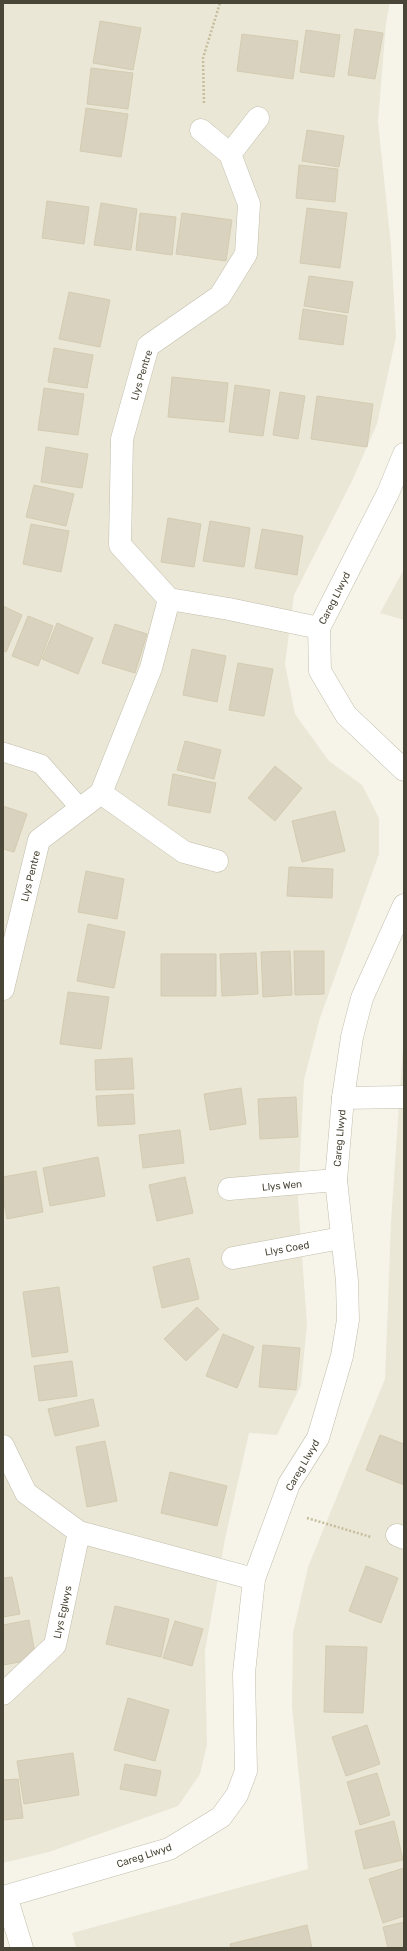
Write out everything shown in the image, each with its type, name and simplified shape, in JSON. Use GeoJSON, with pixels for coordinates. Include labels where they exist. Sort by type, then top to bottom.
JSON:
{"type":"FeatureCollection","features":[{"type":"Feature","properties":{"kind":"street"},"geometry":{"type":"LineString","coordinates":[[230,154],[258,118]]}},
{"type":"Feature","properties":{"kind":"street","name":"Llys Pentre"},"geometry":{"type":"LineString","coordinates":[[3,989],[39,840],[101,793],[151,668],[169,599],[120,545],[122,439],[148,346],[220,296],[246,254],[249,204],[230,154],[201,130]]}},
{"type":"Feature","properties":{"kind":"street","name":"Careg Llwyd"},"geometry":{"type":"LineString","coordinates":[[404,454],[388,493],[319,628],[320,671],[346,715],[404,770]]}},
{"type":"Feature","properties":{"kind":"street"},"geometry":{"type":"LineString","coordinates":[[169,599],[229,609],[319,628]]}},
{"type":"Feature","properties":{"kind":"street"},"geometry":{"type":"LineString","coordinates":[[101,793],[184,852],[217,861]]}},
{"type":"Feature","properties":{"kind":"street","name":"Careg Llwyd"},"geometry":{"type":"LineString","coordinates":[[4,1897],[169,1849],[221,1817],[238,1795],[246,1771],[244,1673],[254,1579],[289,1484],[318,1438],[335,1383],[348,1320],[347,1281],[341,1238],[336,1180],[343,1098],[352,1037],[362,998],[404,906]]}},
{"type":"Feature","properties":{"kind":"street"},"geometry":{"type":"LineString","coordinates":[[343,1098],[404,1097]]}},
{"type":"Feature","properties":{"kind":"street","name":"Llys Wen"},"geometry":{"type":"LineString","coordinates":[[229,1189],[336,1180]]}},
{"type":"Feature","properties":{"kind":"street","name":"Llys Coed"},"geometry":{"type":"LineString","coordinates":[[233,1258],[341,1238]]}},
{"type":"Feature","properties":{"kind":"street"},"geometry":{"type":"LineString","coordinates":[[3,1446],[26,1493],[79,1532],[254,1579]]}},
{"type":"Feature","properties":{"kind":"street","name":"Llys Eglwys"},"geometry":{"type":"LineString","coordinates":[[3,1694],[54,1645],[79,1532]]}},
{"type":"Feature","properties":{"kind":"street"},"geometry":{"type":"LineString","coordinates":[[4,1897],[22,1948]]}},
{"type":"Feature","properties":{"kind":"lane"},"geometry":{"type":"LineString","coordinates":[[3,752],[41,764],[81,809]]}},
{"type":"Feature","properties":{"kind":"path"},"geometry":{"type":"LineString","coordinates":[[201,130],[204,107],[203,58],[220,3]]}},
{"type":"Feature","properties":{"kind":"path"},"geometry":{"type":"LineString","coordinates":[[306,1517],[373,1538],[400,1536]]}},
{"type":"Feature","properties":{"kind":"shaded area"},"geometry":{"type":"Polygon","coordinates":[[[3,3],[390,3],[386,23],[378,122],[391,245],[396,337],[377,424],[353,479],[294,595],[285,664],[295,714],[329,761],[362,785],[379,818],[379,854],[320,1018],[304,1080],[298,1199],[307,1325],[301,1385],[277,1435],[249,1433],[225,1539],[205,1651],[207,1745],[200,1774],[178,1806],[49,1852],[3,1863],[3,3]]]}},
{"type":"Feature","properties":{"kind":"shaded area"},"geometry":{"type":"Polygon","coordinates":[[[404,569],[404,620],[380,613],[404,569]]]}},
{"type":"Feature","properties":{"kind":"shaded area"},"geometry":{"type":"Polygon","coordinates":[[[404,1032],[404,1948],[76,1948],[72,1933],[308,1869],[292,1706],[293,1633],[308,1567],[385,1379],[391,1222],[404,1032]]]}},
{"type":"Feature","properties":{"kind":"building"},"geometry":{"type":"Polygon","coordinates":[[[100,21],[141,28],[133,70],[93,63],[100,21]]]}},
{"type":"Feature","properties":{"kind":"building"},"geometry":{"type":"Polygon","coordinates":[[[355,29],[383,33],[375,79],[348,75],[355,29]]]}},
{"type":"Feature","properties":{"kind":"building"},"geometry":{"type":"Polygon","coordinates":[[[306,30],[340,35],[334,77],[300,72],[306,30]]]}},
{"type":"Feature","properties":{"kind":"building"},"geometry":{"type":"Polygon","coordinates":[[[242,34],[298,41],[293,79],[237,71],[242,34]]]}},
{"type":"Feature","properties":{"kind":"building"},"geometry":{"type":"Polygon","coordinates":[[[91,68],[133,73],[128,109],[87,104],[91,68]]]}},
{"type":"Feature","properties":{"kind":"building"},"geometry":{"type":"Polygon","coordinates":[[[86,108],[128,114],[121,157],[80,151],[86,108]]]}},
{"type":"Feature","properties":{"kind":"building"},"geometry":{"type":"Polygon","coordinates":[[[307,130],[344,136],[339,167],[302,161],[307,130]]]}},
{"type":"Feature","properties":{"kind":"building"},"geometry":{"type":"Polygon","coordinates":[[[299,165],[338,169],[335,202],[296,198],[299,165]]]}},
{"type":"Feature","properties":{"kind":"building"},"geometry":{"type":"Polygon","coordinates":[[[47,201],[89,207],[84,244],[42,238],[47,201]]]}},
{"type":"Feature","properties":{"kind":"building"},"geometry":{"type":"Polygon","coordinates":[[[101,203],[137,209],[131,250],[94,245],[101,203]]]}},
{"type":"Feature","properties":{"kind":"building"},"geometry":{"type":"Polygon","coordinates":[[[307,208],[347,213],[340,268],[300,263],[307,208]]]}},
{"type":"Feature","properties":{"kind":"building"},"geometry":{"type":"Polygon","coordinates":[[[140,213],[176,217],[172,255],[136,250],[140,213]]]}},
{"type":"Feature","properties":{"kind":"building"},"geometry":{"type":"Polygon","coordinates":[[[182,213],[232,220],[226,261],[176,254],[182,213]]]}},
{"type":"Feature","properties":{"kind":"building"},"geometry":{"type":"Polygon","coordinates":[[[309,276],[353,282],[348,313],[304,306],[309,276]]]}},
{"type":"Feature","properties":{"kind":"building"},"geometry":{"type":"Polygon","coordinates":[[[69,292],[110,300],[100,347],[59,339],[69,292]]]}},
{"type":"Feature","properties":{"kind":"building"},"geometry":{"type":"Polygon","coordinates":[[[303,309],[347,316],[343,345],[299,339],[303,309]]]}},
{"type":"Feature","properties":{"kind":"building"},"geometry":{"type":"Polygon","coordinates":[[[54,348],[93,355],[87,388],[48,382],[54,348]]]}},
{"type":"Feature","properties":{"kind":"building"},"geometry":{"type":"Polygon","coordinates":[[[172,377],[228,383],[224,422],[168,417],[172,377]]]}},
{"type":"Feature","properties":{"kind":"building"},"geometry":{"type":"Polygon","coordinates":[[[235,385],[270,390],[263,436],[229,432],[235,385]]]}},
{"type":"Feature","properties":{"kind":"building"},"geometry":{"type":"Polygon","coordinates":[[[44,388],[84,394],[78,435],[38,430],[44,388]]]}},
{"type":"Feature","properties":{"kind":"building"},"geometry":{"type":"Polygon","coordinates":[[[280,392],[305,396],[298,439],[273,435],[280,392]]]}},
{"type":"Feature","properties":{"kind":"building"},"geometry":{"type":"Polygon","coordinates":[[[317,396],[373,404],[367,447],[311,439],[317,396]]]}},
{"type":"Feature","properties":{"kind":"building"},"geometry":{"type":"Polygon","coordinates":[[[46,447],[88,454],[82,488],[41,482],[46,447]]]}},
{"type":"Feature","properties":{"kind":"building"},"geometry":{"type":"Polygon","coordinates":[[[34,485],[74,494],[66,526],[26,517],[34,485]]]}},
{"type":"Feature","properties":{"kind":"building"},"geometry":{"type":"Polygon","coordinates":[[[168,518],[201,524],[194,567],[161,562],[168,518]]]}},
{"type":"Feature","properties":{"kind":"building"},"geometry":{"type":"Polygon","coordinates":[[[210,521],[250,528],[244,567],[203,561],[210,521]]]}},
{"type":"Feature","properties":{"kind":"building"},"geometry":{"type":"Polygon","coordinates":[[[31,524],[69,531],[61,572],[23,564],[31,524]]]}},
{"type":"Feature","properties":{"kind":"building"},"geometry":{"type":"Polygon","coordinates":[[[262,529],[303,536],[297,575],[255,568],[262,529]]]}},
{"type":"Feature","properties":{"kind":"building"},"geometry":{"type":"Polygon","coordinates":[[[3,606],[22,615],[6,652],[3,651],[3,606]]]}},
{"type":"Feature","properties":{"kind":"building"},"geometry":{"type":"Polygon","coordinates":[[[28,616],[53,626],[38,666],[12,656],[28,616]]]}},
{"type":"Feature","properties":{"kind":"building"},"geometry":{"type":"Polygon","coordinates":[[[57,623],[93,638],[78,674],[42,659],[57,623]]]}},
{"type":"Feature","properties":{"kind":"building"},"geometry":{"type":"Polygon","coordinates":[[[115,624],[147,634],[135,673],[102,663],[115,624]]]}},
{"type":"Feature","properties":{"kind":"building"},"geometry":{"type":"Polygon","coordinates":[[[192,649],[226,656],[217,702],[183,695],[192,649]]]}},
{"type":"Feature","properties":{"kind":"building"},"geometry":{"type":"Polygon","coordinates":[[[238,663],[273,669],[264,716],[229,710],[238,663]]]}},
{"type":"Feature","properties":{"kind":"building"},"geometry":{"type":"Polygon","coordinates":[[[185,741],[221,750],[214,779],[177,770],[185,741]]]}},
{"type":"Feature","properties":{"kind":"building"},"geometry":{"type":"Polygon","coordinates":[[[275,766],[302,788],[275,821],[248,798],[275,766]]]}},
{"type":"Feature","properties":{"kind":"building"},"geometry":{"type":"Polygon","coordinates":[[[173,774],[216,783],[210,813],[168,805],[173,774]]]}},
{"type":"Feature","properties":{"kind":"building"},"geometry":{"type":"Polygon","coordinates":[[[3,806],[27,814],[14,852],[3,849],[3,806]]]}},
{"type":"Feature","properties":{"kind":"building"},"geometry":{"type":"Polygon","coordinates":[[[335,811],[345,851],[302,862],[292,821],[335,811]]]}},
{"type":"Feature","properties":{"kind":"building"},"geometry":{"type":"Polygon","coordinates":[[[289,867],[333,869],[332,898],[287,896],[289,867]]]}},
{"type":"Feature","properties":{"kind":"building"},"geometry":{"type":"Polygon","coordinates":[[[86,871],[124,879],[117,919],[78,912],[86,871]]]}},
{"type":"Feature","properties":{"kind":"building"},"geometry":{"type":"Polygon","coordinates":[[[88,924],[125,932],[114,988],[77,981],[88,924]]]}},
{"type":"Feature","properties":{"kind":"building"},"geometry":{"type":"Polygon","coordinates":[[[290,951],[292,995],[263,997],[261,952],[290,951]]]}},
{"type":"Feature","properties":{"kind":"building"},"geometry":{"type":"Polygon","coordinates":[[[294,951],[324,951],[324,994],[295,995],[294,951]]]}},
{"type":"Feature","properties":{"kind":"building"},"geometry":{"type":"Polygon","coordinates":[[[256,953],[258,994],[222,996],[220,954],[256,953]]]}},
{"type":"Feature","properties":{"kind":"building"},"geometry":{"type":"Polygon","coordinates":[[[161,954],[216,954],[216,996],[161,996],[161,954]]]}},
{"type":"Feature","properties":{"kind":"building"},"geometry":{"type":"Polygon","coordinates":[[[68,992],[109,997],[101,1049],[60,1044],[68,992]]]}},
{"type":"Feature","properties":{"kind":"building"},"geometry":{"type":"Polygon","coordinates":[[[132,1058],[134,1089],[96,1090],[95,1060],[132,1058]]]}},
{"type":"Feature","properties":{"kind":"building"},"geometry":{"type":"Polygon","coordinates":[[[241,1088],[246,1124],[210,1130],[204,1094],[241,1088]]]}},
{"type":"Feature","properties":{"kind":"building"},"geometry":{"type":"Polygon","coordinates":[[[133,1094],[135,1124],[98,1126],[96,1096],[133,1094]]]}},
{"type":"Feature","properties":{"kind":"building"},"geometry":{"type":"Polygon","coordinates":[[[296,1097],[298,1137],[260,1139],[258,1099],[296,1097]]]}},
{"type":"Feature","properties":{"kind":"building"},"geometry":{"type":"Polygon","coordinates":[[[180,1130],[184,1163],[143,1168],[139,1135],[180,1130]]]}},
{"type":"Feature","properties":{"kind":"building"},"geometry":{"type":"Polygon","coordinates":[[[98,1157],[105,1196],[50,1206],[43,1168],[98,1157]]]}},
{"type":"Feature","properties":{"kind":"building"},"geometry":{"type":"Polygon","coordinates":[[[36,1171],[43,1212],[7,1219],[3,1197],[3,1177],[36,1171]]]}},
{"type":"Feature","properties":{"kind":"building"},"geometry":{"type":"Polygon","coordinates":[[[185,1177],[193,1213],[157,1221],[149,1185],[185,1177]]]}},
{"type":"Feature","properties":{"kind":"building"},"geometry":{"type":"Polygon","coordinates":[[[189,1258],[199,1299],[162,1308],[153,1267],[189,1258]]]}},
{"type":"Feature","properties":{"kind":"building"},"geometry":{"type":"Polygon","coordinates":[[[59,1287],[68,1352],[32,1357],[23,1292],[59,1287]]]}},
{"type":"Feature","properties":{"kind":"building"},"geometry":{"type":"Polygon","coordinates":[[[197,1307],[219,1329],[186,1361],[164,1339],[197,1307]]]}},
{"type":"Feature","properties":{"kind":"building"},"geometry":{"type":"Polygon","coordinates":[[[223,1334],[254,1347],[237,1388],[206,1376],[223,1334]]]}},
{"type":"Feature","properties":{"kind":"building"},"geometry":{"type":"Polygon","coordinates":[[[263,1345],[300,1348],[296,1390],[259,1387],[263,1345]]]}},
{"type":"Feature","properties":{"kind":"building"},"geometry":{"type":"Polygon","coordinates":[[[72,1361],[77,1396],[39,1401],[34,1366],[72,1361]]]}},
{"type":"Feature","properties":{"kind":"building"},"geometry":{"type":"Polygon","coordinates":[[[93,1399],[99,1426],[55,1436],[48,1409],[93,1399]]]}},
{"type":"Feature","properties":{"kind":"building"},"geometry":{"type":"Polygon","coordinates":[[[380,1435],[404,1444],[404,1485],[366,1470],[380,1435]]]}},
{"type":"Feature","properties":{"kind":"building"},"geometry":{"type":"Polygon","coordinates":[[[105,1441],[117,1501],[87,1507],[76,1447],[105,1441]]]}},
{"type":"Feature","properties":{"kind":"building"},"geometry":{"type":"Polygon","coordinates":[[[170,1472],[227,1486],[217,1526],[161,1513],[170,1472]]]}},
{"type":"Feature","properties":{"kind":"building"},"geometry":{"type":"Polygon","coordinates":[[[366,1566],[398,1578],[381,1623],[349,1611],[366,1566]]]}},
{"type":"Feature","properties":{"kind":"building"},"geometry":{"type":"Polygon","coordinates":[[[12,1577],[20,1614],[3,1617],[3,1578],[12,1577]]]}},
{"type":"Feature","properties":{"kind":"building"},"geometry":{"type":"Polygon","coordinates":[[[115,1606],[169,1619],[161,1657],[106,1644],[115,1606]]]}},
{"type":"Feature","properties":{"kind":"building"},"geometry":{"type":"Polygon","coordinates":[[[29,1620],[36,1659],[3,1665],[3,1625],[29,1620]]]}},
{"type":"Feature","properties":{"kind":"building"},"geometry":{"type":"Polygon","coordinates":[[[175,1621],[203,1629],[192,1666],[163,1658],[175,1621]]]}},
{"type":"Feature","properties":{"kind":"building"},"geometry":{"type":"Polygon","coordinates":[[[326,1646],[367,1647],[363,1713],[324,1712],[326,1646]]]}},
{"type":"Feature","properties":{"kind":"building"},"geometry":{"type":"Polygon","coordinates":[[[128,1698],[169,1710],[155,1761],[114,1750],[128,1698]]]}},
{"type":"Feature","properties":{"kind":"building"},"geometry":{"type":"Polygon","coordinates":[[[367,1725],[380,1764],[346,1776],[332,1737],[367,1725]]]}},
{"type":"Feature","properties":{"kind":"building"},"geometry":{"type":"Polygon","coordinates":[[[73,1753],[79,1795],[24,1804],[17,1761],[73,1753]]]}},
{"type":"Feature","properties":{"kind":"building"},"geometry":{"type":"Polygon","coordinates":[[[125,1764],[161,1771],[156,1796],[120,1789],[125,1764]]]}},
{"type":"Feature","properties":{"kind":"building"},"geometry":{"type":"Polygon","coordinates":[[[377,1773],[390,1815],[360,1825],[347,1782],[377,1773]]]}},
{"type":"Feature","properties":{"kind":"building"},"geometry":{"type":"Polygon","coordinates":[[[18,1779],[23,1818],[3,1820],[3,1780],[18,1779]]]}},
{"type":"Feature","properties":{"kind":"building"},"geometry":{"type":"Polygon","coordinates":[[[394,1821],[403,1860],[364,1869],[355,1831],[394,1821]]]}},
{"type":"Feature","properties":{"kind":"building"},"geometry":{"type":"Polygon","coordinates":[[[404,1868],[404,1916],[383,1923],[369,1879],[404,1868]]]}},
{"type":"Feature","properties":{"kind":"building"},"geometry":{"type":"Polygon","coordinates":[[[404,1922],[404,1948],[388,1948],[383,1927],[404,1922]]]}},
{"type":"Feature","properties":{"kind":"building"},"geometry":{"type":"Polygon","coordinates":[[[307,1925],[312,1948],[231,1948],[230,1944],[307,1925]]]}}]}
